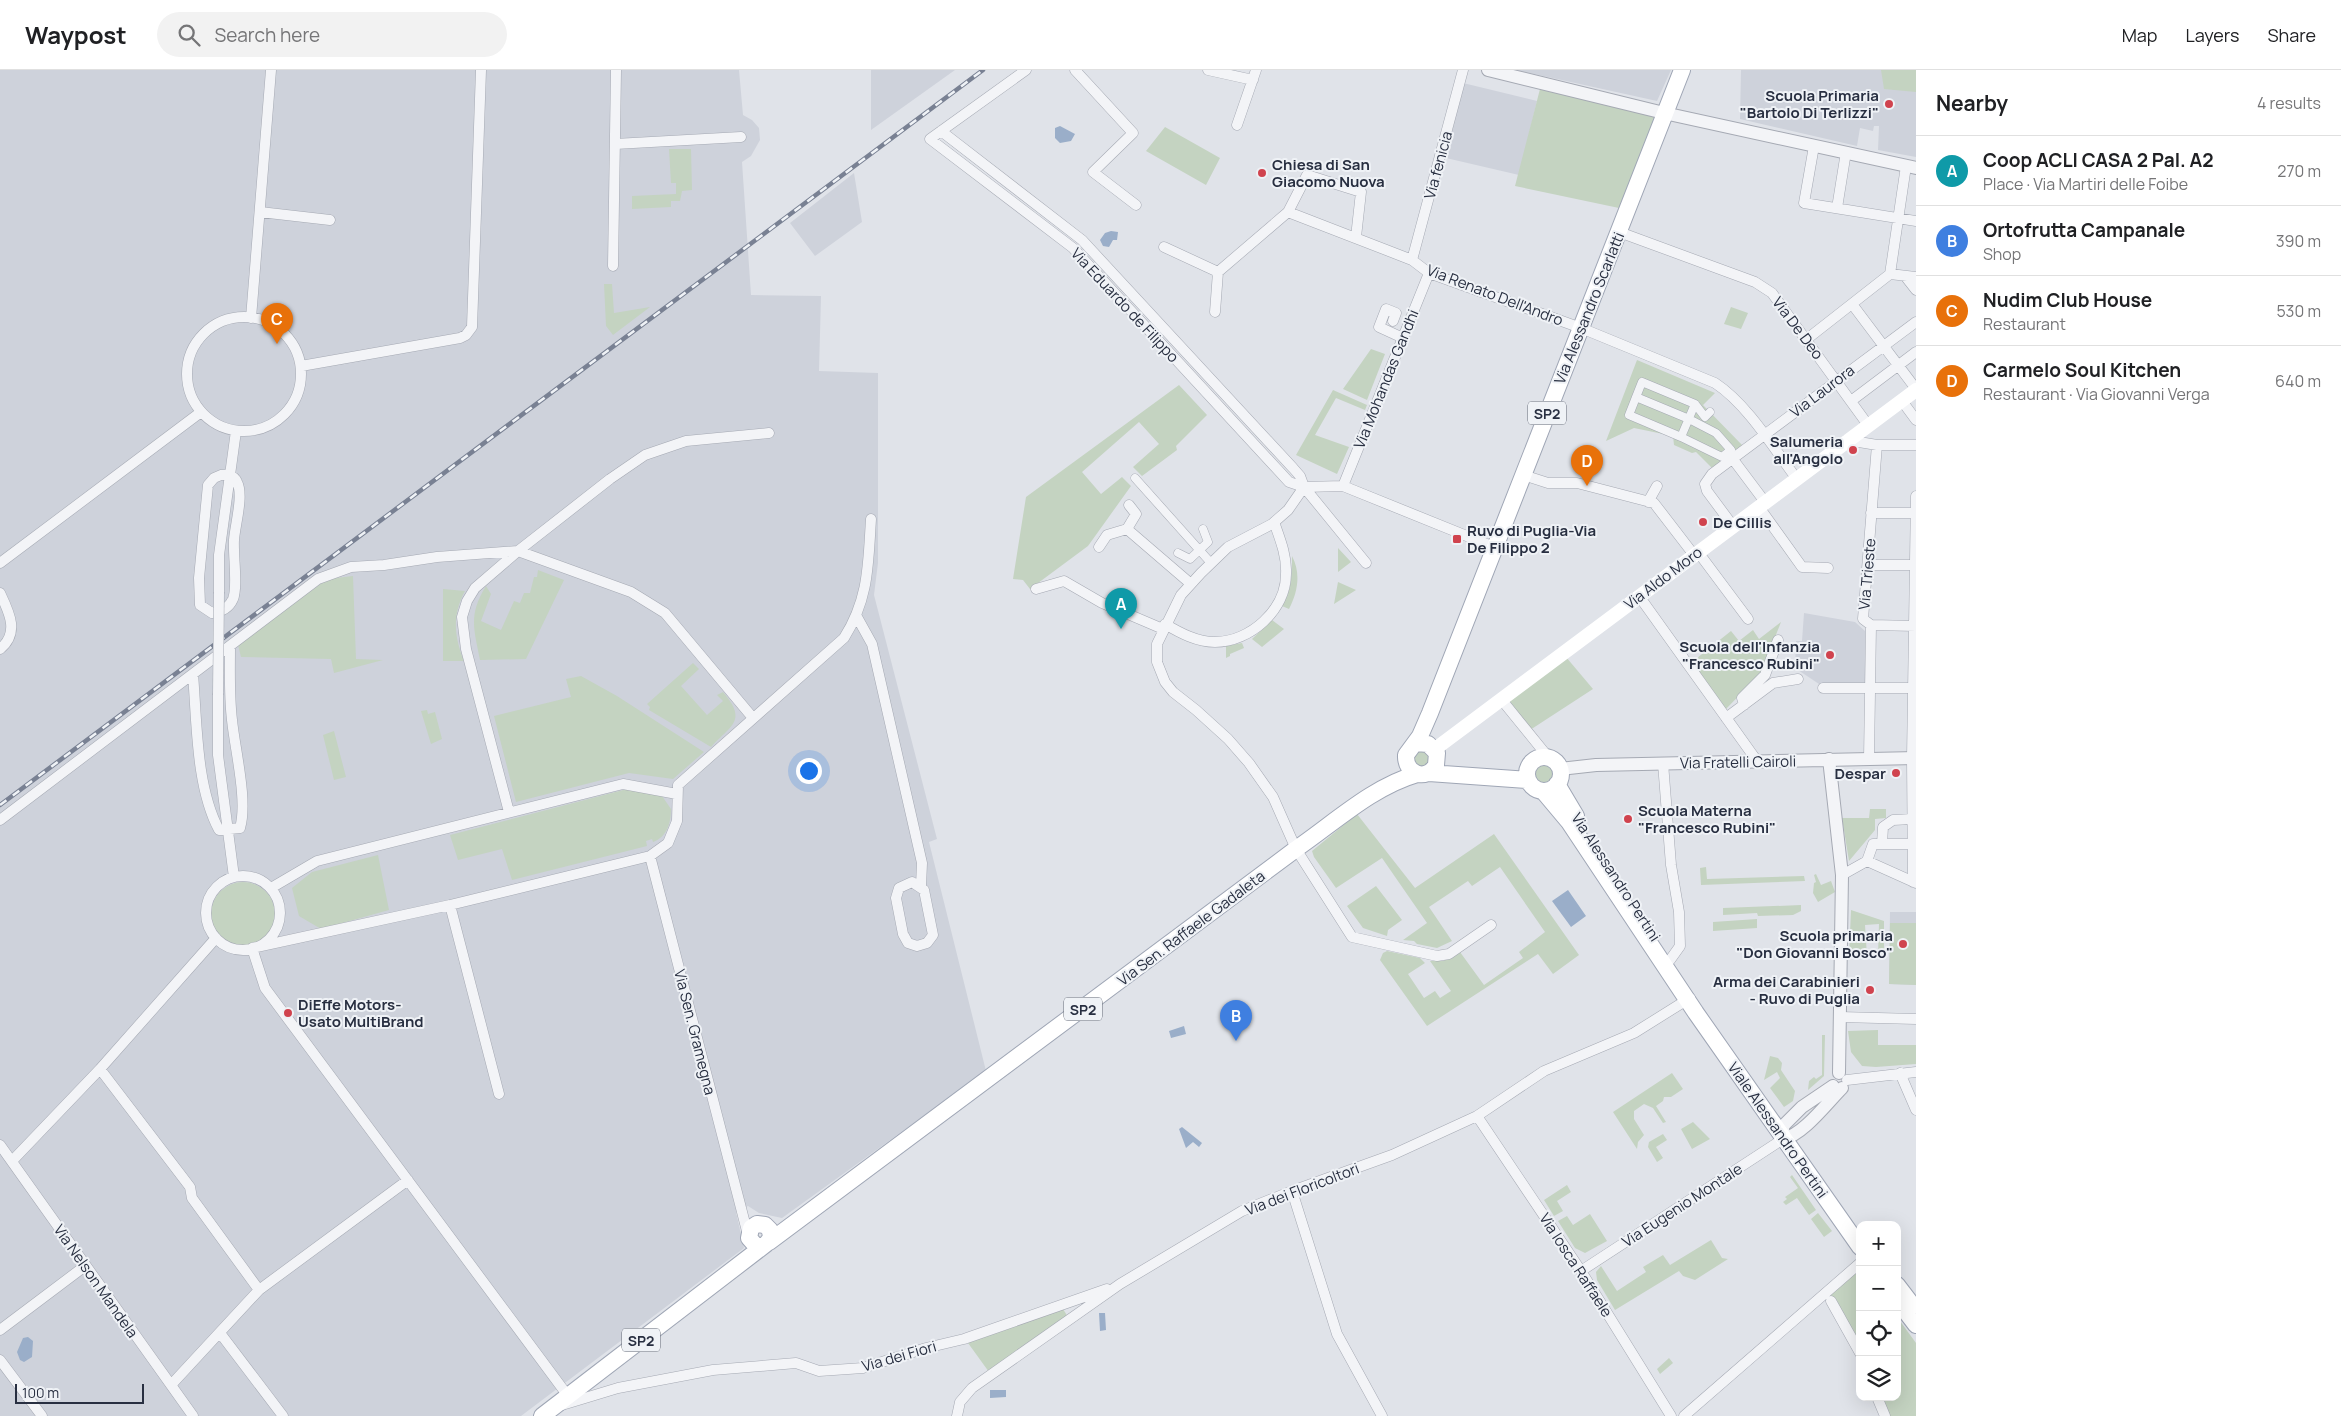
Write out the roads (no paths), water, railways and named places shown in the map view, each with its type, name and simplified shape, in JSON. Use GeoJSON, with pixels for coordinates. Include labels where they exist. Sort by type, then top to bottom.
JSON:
{"type":"FeatureCollection","features":[{"type":"Feature","properties":{"kind":"main road","name":"Via Alessandro Scarlatti"},"geometry":{"type":"LineString","coordinates":[[1406,760],[1408,750],[1416,743],[1430,714],[1682,70]]}},
{"type":"Feature","properties":{"kind":"main road","name":"Via Aldo Moro"},"geometry":{"type":"LineString","coordinates":[[1430,761],[1501,699],[1916,389]]}},
{"type":"Feature","properties":{"kind":"main road","name":"Via Alessandro Scarlatti"},"geometry":{"type":"LineString","coordinates":[[1430,714],[1430,761]]}},
{"type":"Feature","properties":{"kind":"main road"},"geometry":{"type":"LineString","coordinates":[[1416,743],[1424,742],[1430,761]]}},
{"type":"Feature","properties":{"kind":"main road"},"geometry":{"type":"LineString","coordinates":[[1546,757],[1555,761],[1554,781],[1534,787],[1529,773],[1536,759],[1546,757]]}},
{"type":"Feature","properties":{"kind":"main road","name":"Via Sen. Raffaele Gadaleta"},"geometry":{"type":"LineString","coordinates":[[1374,794],[1406,760]]}},
{"type":"Feature","properties":{"kind":"main road"},"geometry":{"type":"LineString","coordinates":[[1406,760],[1409,769],[1430,761],[1529,773]]}},
{"type":"Feature","properties":{"kind":"main road","name":"Via Sen. Raffaele Gadaleta"},"geometry":{"type":"LineString","coordinates":[[548,1411],[739,1265],[760,1236],[793,1224],[1296,849],[1374,794],[1430,761]]}},
{"type":"Feature","properties":{"kind":"main road","name":"Via Alessandro Pertini"},"geometry":{"type":"LineString","coordinates":[[1554,781],[1672,968],[1692,1005]]}},
{"type":"Feature","properties":{"kind":"main road","name":"Viale Alessandro Pertini"},"geometry":{"type":"LineString","coordinates":[[1692,1005],[1856,1228]]}},
{"type":"Feature","properties":{"kind":"main road","name":"Viale Alessandro Pertini"},"geometry":{"type":"LineString","coordinates":[[1786,1134],[1856,1241]]}},
{"type":"Feature","properties":{"kind":"main road"},"geometry":{"type":"LineString","coordinates":[[1901,1291],[1916,1310]]}},
{"type":"Feature","properties":{"kind":"main road"},"geometry":{"type":"LineString","coordinates":[[1901,1305],[1916,1325]]}},
{"type":"Feature","properties":{"kind":"street"},"geometry":{"type":"LineString","coordinates":[[251,318],[271,70]]}},
{"type":"Feature","properties":{"kind":"street"},"geometry":{"type":"LineString","coordinates":[[301,366],[460,338],[470,331],[472,327],[481,70]]}},
{"type":"Feature","properties":{"kind":"street"},"geometry":{"type":"LineString","coordinates":[[613,266],[616,70]]}},
{"type":"Feature","properties":{"kind":"street"},"geometry":{"type":"LineString","coordinates":[[940,131],[1026,70]]}},
{"type":"Feature","properties":{"kind":"street"},"geometry":{"type":"LineString","coordinates":[[1075,70],[1133,133],[1093,172],[1136,205]]}},
{"type":"Feature","properties":{"kind":"street"},"geometry":{"type":"LineString","coordinates":[[1208,70],[1254,75],[1238,125]]}},
{"type":"Feature","properties":{"kind":"street","name":"Via fenicia"},"geometry":{"type":"LineString","coordinates":[[1412,260],[1463,70]]}},
{"type":"Feature","properties":{"kind":"street"},"geometry":{"type":"LineString","coordinates":[[1488,70],[1664,113],[1911,167],[1899,218],[1890,274],[1808,339]]}},
{"type":"Feature","properties":{"kind":"street","name":"Via Eduardo de Filippo"},"geometry":{"type":"LineString","coordinates":[[940,131],[1082,240],[1272,444],[1300,476],[1304,487],[1289,482],[1073,248],[930,139],[940,131]]}},
{"type":"Feature","properties":{"kind":"street"},"geometry":{"type":"LineString","coordinates":[[615,144],[742,138]]}},
{"type":"Feature","properties":{"kind":"street"},"geometry":{"type":"LineString","coordinates":[[1814,146],[1804,203],[1916,221]]}},
{"type":"Feature","properties":{"kind":"street"},"geometry":{"type":"LineString","coordinates":[[1837,208],[1846,152]]}},
{"type":"Feature","properties":{"kind":"street"},"geometry":{"type":"LineString","coordinates":[[1215,312],[1218,272],[1288,212],[1307,175],[1361,192],[1356,237]]}},
{"type":"Feature","properties":{"kind":"street"},"geometry":{"type":"LineString","coordinates":[[260,212],[330,220]]}},
{"type":"Feature","properties":{"kind":"street","name":"Via Renato Dell'Andro"},"geometry":{"type":"LineString","coordinates":[[1288,212],[1412,260],[1429,273],[1581,328],[1715,383],[1729,392],[1764,434],[1796,478]]}},
{"type":"Feature","properties":{"kind":"street","name":"Via De Deo"},"geometry":{"type":"LineString","coordinates":[[1619,232],[1755,282],[1772,293],[1808,339],[1868,425]]}},
{"type":"Feature","properties":{"kind":"street"},"geometry":{"type":"LineString","coordinates":[[1164,247],[1218,272]]}},
{"type":"Feature","properties":{"kind":"street","name":"Via Mohandas Gandhi"},"geometry":{"type":"LineString","coordinates":[[1343,486],[1429,273]]}},
{"type":"Feature","properties":{"kind":"street"},"geometry":{"type":"LineString","coordinates":[[1890,274],[1916,277]]}},
{"type":"Feature","properties":{"kind":"street"},"geometry":{"type":"LineString","coordinates":[[1905,276],[1916,290]]}},
{"type":"Feature","properties":{"kind":"street"},"geometry":{"type":"LineString","coordinates":[[1852,304],[1916,389]]}},
{"type":"Feature","properties":{"kind":"street"},"geometry":{"type":"LineString","coordinates":[[1393,321],[1396,313],[1386,309],[1379,327],[1403,338]]}},
{"type":"Feature","properties":{"kind":"street"},"geometry":{"type":"LineString","coordinates":[[251,318],[262,320],[280,330],[294,346],[301,366],[300,384],[295,401],[280,419],[259,429],[236,431],[213,423],[201,412],[191,396],[188,386],[187,366],[193,348],[205,332],[213,326],[232,319],[251,318]]}},
{"type":"Feature","properties":{"kind":"street","name":"Via Laurora"},"geometry":{"type":"LineString","coordinates":[[1733,526],[1707,491],[1706,480],[1732,458],[1916,322]]}},
{"type":"Feature","properties":{"kind":"street"},"geometry":{"type":"LineString","coordinates":[[1851,401],[1916,352]]}},
{"type":"Feature","properties":{"kind":"street"},"geometry":{"type":"LineString","coordinates":[[1636,397],[1689,419],[1716,433],[1731,450],[1722,457],[1681,437],[1629,416],[1636,397],[1642,382],[1695,404],[1705,417],[1710,412]]}},
{"type":"Feature","properties":{"kind":"street"},"geometry":{"type":"LineString","coordinates":[[1902,401],[1916,420]]}},
{"type":"Feature","properties":{"kind":"street"},"geometry":{"type":"LineString","coordinates":[[1681,437],[1695,404]]}},
{"type":"Feature","properties":{"kind":"street"},"geometry":{"type":"LineString","coordinates":[[0,563],[201,412]]}},
{"type":"Feature","properties":{"kind":"street"},"geometry":{"type":"LineString","coordinates":[[234,877],[218,755],[218,592],[219,555],[236,431]]}},
{"type":"Feature","properties":{"kind":"street"},"geometry":{"type":"LineString","coordinates":[[509,812],[466,649],[462,617],[467,601],[475,588],[518,551],[610,478],[645,455],[686,441],[769,433]]}},
{"type":"Feature","properties":{"kind":"street"},"geometry":{"type":"LineString","coordinates":[[1847,440],[1877,445],[1916,445]]}},
{"type":"Feature","properties":{"kind":"street","name":"Via Trieste"},"geometry":{"type":"LineString","coordinates":[[1869,759],[1871,625],[1863,619],[1877,445]]}},
{"type":"Feature","properties":{"kind":"street"},"geometry":{"type":"LineString","coordinates":[[1732,458],[1802,567],[1828,568]]}},
{"type":"Feature","properties":{"kind":"street"},"geometry":{"type":"LineString","coordinates":[[221,475],[230,475],[238,483],[240,496],[234,540],[235,591],[229,606],[221,611],[212,613],[200,605],[198,597],[205,500],[208,485],[214,478],[221,475]]}},
{"type":"Feature","properties":{"kind":"street"},"geometry":{"type":"LineString","coordinates":[[1523,475],[1548,483],[1577,483],[1654,503],[1748,619]]}},
{"type":"Feature","properties":{"kind":"street"},"geometry":{"type":"LineString","coordinates":[[1135,478],[1211,563]]}},
{"type":"Feature","properties":{"kind":"street"},"geometry":{"type":"LineString","coordinates":[[1304,487],[1343,486],[1494,547]]}},
{"type":"Feature","properties":{"kind":"street"},"geometry":{"type":"LineString","coordinates":[[1648,502],[1657,486]]}},
{"type":"Feature","properties":{"kind":"street"},"geometry":{"type":"LineString","coordinates":[[1304,487],[1288,510],[1274,522],[1228,547],[1181,595],[1164,626],[1156,653],[1159,671],[1173,692],[1228,739],[1249,763],[1273,797],[1296,849],[1352,937],[1437,956],[1449,954],[1491,925]]}},
{"type":"Feature","properties":{"kind":"street"},"geometry":{"type":"LineString","coordinates":[[1304,487],[1366,563]]}},
{"type":"Feature","properties":{"kind":"street"},"geometry":{"type":"LineString","coordinates":[[1867,861],[1915,882],[1912,819],[1916,496]]}},
{"type":"Feature","properties":{"kind":"street"},"geometry":{"type":"LineString","coordinates":[[1098,547],[1107,535],[1127,528],[1136,514],[1129,505]]}},
{"type":"Feature","properties":{"kind":"street"},"geometry":{"type":"LineString","coordinates":[[1872,513],[1916,513]]}},
{"type":"Feature","properties":{"kind":"street"},"geometry":{"type":"LineString","coordinates":[[252,948],[268,940],[278,924],[279,905],[271,888],[258,879],[250,876],[234,877],[218,886],[207,902],[207,921],[216,938],[232,948],[252,948],[450,905],[650,856],[668,843],[677,821],[678,785],[844,638],[857,617],[864,594],[868,570],[871,519]]}},
{"type":"Feature","properties":{"kind":"street"},"geometry":{"type":"LineString","coordinates":[[1036,590],[1064,581],[1102,603],[1182,634],[1213,642],[1240,636],[1265,622],[1277,605],[1286,577],[1284,551],[1274,522]]}},
{"type":"Feature","properties":{"kind":"street"},"geometry":{"type":"LineString","coordinates":[[1127,528],[1190,584]]}},
{"type":"Feature","properties":{"kind":"street"},"geometry":{"type":"LineString","coordinates":[[1178,553],[1190,559],[1200,551],[1208,542],[1203,529]]}},
{"type":"Feature","properties":{"kind":"street"},"geometry":{"type":"LineString","coordinates":[[0,820],[318,579],[351,567],[384,565],[437,557],[518,551],[631,592],[665,613],[753,718]]}},
{"type":"Feature","properties":{"kind":"street"},"geometry":{"type":"LineString","coordinates":[[1868,565],[1916,565]]}},
{"type":"Feature","properties":{"kind":"street"},"geometry":{"type":"LineString","coordinates":[[0,593],[12,625],[9,640],[0,649]]}},
{"type":"Feature","properties":{"kind":"street"},"geometry":{"type":"LineString","coordinates":[[1639,596],[1757,761]]}},
{"type":"Feature","properties":{"kind":"street"},"geometry":{"type":"LineString","coordinates":[[857,617],[872,644],[922,863],[921,886],[926,894],[933,935],[927,943],[917,946],[908,943],[903,934],[896,898],[899,888],[907,883],[917,883],[921,886]]}},
{"type":"Feature","properties":{"kind":"street"},"geometry":{"type":"LineString","coordinates":[[1871,625],[1915,626]]}},
{"type":"Feature","properties":{"kind":"street"},"geometry":{"type":"LineString","coordinates":[[1744,705],[1742,698],[1765,675],[1778,640]]}},
{"type":"Feature","properties":{"kind":"street"},"geometry":{"type":"LineString","coordinates":[[193,674],[200,758],[212,816],[219,830],[228,831],[240,828],[243,818],[230,701],[230,646]]}},
{"type":"Feature","properties":{"kind":"street"},"geometry":{"type":"LineString","coordinates":[[1726,718],[1774,683],[1798,679]]}},
{"type":"Feature","properties":{"kind":"street"},"geometry":{"type":"LineString","coordinates":[[1823,688],[1915,688]]}},
{"type":"Feature","properties":{"kind":"street"},"geometry":{"type":"LineString","coordinates":[[1501,699],[1546,757]]}},
{"type":"Feature","properties":{"kind":"street","name":"Via Fratelli Cairoli"},"geometry":{"type":"LineString","coordinates":[[1554,781],[1596,765],[1914,758]]}},
{"type":"Feature","properties":{"kind":"street"},"geometry":{"type":"LineString","coordinates":[[1829,759],[1842,875],[1840,1082]]}},
{"type":"Feature","properties":{"kind":"street"},"geometry":{"type":"LineString","coordinates":[[1663,764],[1672,874],[1679,912],[1680,946],[1672,968]]}},
{"type":"Feature","properties":{"kind":"street"},"geometry":{"type":"LineString","coordinates":[[271,888],[317,861],[623,784],[677,794]]}},
{"type":"Feature","properties":{"kind":"street"},"geometry":{"type":"LineString","coordinates":[[1882,844],[1883,827],[1893,820],[1912,819]]}},
{"type":"Feature","properties":{"kind":"street"},"geometry":{"type":"LineString","coordinates":[[1842,875],[1867,861],[1873,844],[1914,844]]}},
{"type":"Feature","properties":{"kind":"street","name":"Via Sen. Gramegna"},"geometry":{"type":"LineString","coordinates":[[650,856],[741,1207],[760,1236]]}},
{"type":"Feature","properties":{"kind":"street"},"geometry":{"type":"LineString","coordinates":[[450,905],[500,1094]]}},
{"type":"Feature","properties":{"kind":"street"},"geometry":{"type":"LineString","coordinates":[[12,1161],[100,1069],[216,938]]}},
{"type":"Feature","properties":{"kind":"street"},"geometry":{"type":"LineString","coordinates":[[252,948],[265,988],[568,1396]]}},
{"type":"Feature","properties":{"kind":"street","name":"Via dei Floricoltori"},"geometry":{"type":"LineString","coordinates":[[958,1416],[960,1402],[972,1388],[1120,1284],[1242,1211],[1392,1155],[1477,1116],[1544,1071],[1634,1033],[1692,1005]]}},
{"type":"Feature","properties":{"kind":"street"},"geometry":{"type":"LineString","coordinates":[[1840,1017],[1916,1019]]}},
{"type":"Feature","properties":{"kind":"street"},"geometry":{"type":"LineString","coordinates":[[100,1069],[190,1188],[192,1198],[259,1290]]}},
{"type":"Feature","properties":{"kind":"street"},"geometry":{"type":"LineString","coordinates":[[1786,1134],[1840,1082],[1916,1072]]}},
{"type":"Feature","properties":{"kind":"street"},"geometry":{"type":"LineString","coordinates":[[1900,1073],[1916,1110]]}},
{"type":"Feature","properties":{"kind":"street","name":"Via Iosca Raffaele"},"geometry":{"type":"LineString","coordinates":[[1477,1116],[1581,1271],[1671,1416]]}},
{"type":"Feature","properties":{"kind":"street","name":"Via Eugenio Montale"},"geometry":{"type":"LineString","coordinates":[[1581,1271],[1786,1134]]}},
{"type":"Feature","properties":{"kind":"street","name":"Via Nelson Mandela"},"geometry":{"type":"LineString","coordinates":[[0,1145],[193,1416]]}},
{"type":"Feature","properties":{"kind":"street"},"geometry":{"type":"LineString","coordinates":[[171,1385],[259,1290],[408,1180]]}},
{"type":"Feature","properties":{"kind":"street"},"geometry":{"type":"LineString","coordinates":[[1292,1191],[1337,1334],[1382,1416]]}},
{"type":"Feature","properties":{"kind":"street"},"geometry":{"type":"LineString","coordinates":[[741,1207],[760,1236]]}},
{"type":"Feature","properties":{"kind":"street"},"geometry":{"type":"LineString","coordinates":[[0,1330],[85,1266]]}},
{"type":"Feature","properties":{"kind":"street"},"geometry":{"type":"LineString","coordinates":[[1684,1416],[1856,1266]]}},
{"type":"Feature","properties":{"kind":"street","name":"Via dei Fiori"},"geometry":{"type":"LineString","coordinates":[[548,1411],[618,1388],[713,1370],[796,1363],[819,1371],[863,1368],[926,1348],[964,1339],[1120,1284]]}},
{"type":"Feature","properties":{"kind":"street"},"geometry":{"type":"LineString","coordinates":[[1831,1301],[1856,1346]]}},
{"type":"Feature","properties":{"kind":"street"},"geometry":{"type":"LineString","coordinates":[[220,1332],[283,1416]]}},
{"type":"Feature","properties":{"kind":"street"},"geometry":{"type":"LineString","coordinates":[[0,1360],[42,1416]]}},
{"type":"Feature","properties":{"kind":"street"},"geometry":{"type":"LineString","coordinates":[[1879,1401],[1885,1416]]}},
{"type":"Feature","properties":{"kind":"water"},"geometry":{"type":"Polygon","coordinates":[[[1060,126],[1075,134],[1071,141],[1060,143],[1055,138],[1055,128],[1060,126]]]}},
{"type":"Feature","properties":{"kind":"water"},"geometry":{"type":"Polygon","coordinates":[[[1111,231],[1118,232],[1117,240],[1113,240],[1109,247],[1103,246],[1100,240],[1105,233],[1111,231]]]}},
{"type":"Feature","properties":{"kind":"water"},"geometry":{"type":"Polygon","coordinates":[[[1568,890],[1586,916],[1571,927],[1552,901],[1568,890]]]}},
{"type":"Feature","properties":{"kind":"water"},"geometry":{"type":"Polygon","coordinates":[[[1184,1026],[1186,1034],[1171,1038],[1169,1031],[1184,1026]]]}},
{"type":"Feature","properties":{"kind":"water"},"geometry":{"type":"Polygon","coordinates":[[[1182,1127],[1202,1143],[1199,1147],[1193,1142],[1186,1148],[1179,1129],[1182,1127]]]}},
{"type":"Feature","properties":{"kind":"water"},"geometry":{"type":"Polygon","coordinates":[[[1099,1313],[1105,1313],[1106,1330],[1100,1331],[1099,1313]]]}},
{"type":"Feature","properties":{"kind":"water"},"geometry":{"type":"Polygon","coordinates":[[[28,1337],[33,1341],[32,1357],[24,1362],[20,1360],[17,1352],[23,1338],[28,1337]]]}},
{"type":"Feature","properties":{"kind":"water"},"geometry":{"type":"Polygon","coordinates":[[[990,1390],[1006,1390],[1006,1397],[990,1398],[990,1390]]]}},
{"type":"Feature","properties":{"kind":"railway"},"geometry":{"type":"LineString","coordinates":[[0,805],[983,70]]}},
{"type":"Feature","properties":{"kind":"place","name":"Scuola Primaria \"Bartolo Di Terlizzi\""},"geometry":{"type":"Point","coordinates":[1889,104]}},
{"type":"Feature","properties":{"kind":"place","name":"Chiesa di San Giacomo Nuova"},"geometry":{"type":"Point","coordinates":[1262,173]}},
{"type":"Feature","properties":{"kind":"place","name":"Nudim Club House"},"geometry":{"type":"Point","coordinates":[277,344]}},
{"type":"Feature","properties":{"kind":"place","name":"Salumeria all'Angolo"},"geometry":{"type":"Point","coordinates":[1853,450]}},
{"type":"Feature","properties":{"kind":"place","name":"Carmelo Soul Kitchen"},"geometry":{"type":"Point","coordinates":[1587,486]}},
{"type":"Feature","properties":{"kind":"place","name":"De Cillis"},"geometry":{"type":"Point","coordinates":[1703,522]}},
{"type":"Feature","properties":{"kind":"place","name":"Ruvo di Puglia-Via De Filippo 2"},"geometry":{"type":"Point","coordinates":[1457,539]}},
{"type":"Feature","properties":{"kind":"place","name":"Coop ACLI CASA 2 Pal. A2"},"geometry":{"type":"Point","coordinates":[1121,629]}},
{"type":"Feature","properties":{"kind":"place","name":"Scuola dell'Infanzia \"Francesco Rubini\""},"geometry":{"type":"Point","coordinates":[1830,655]}},
{"type":"Feature","properties":{"kind":"place","name":"Despar"},"geometry":{"type":"Point","coordinates":[1896,773]}},
{"type":"Feature","properties":{"kind":"place","name":"Scuola Materna \"Francesco Rubini\""},"geometry":{"type":"Point","coordinates":[1628,819]}},
{"type":"Feature","properties":{"kind":"place","name":"Scuola primaria \"Don Giovanni Bosco\""},"geometry":{"type":"Point","coordinates":[1903,944]}},
{"type":"Feature","properties":{"kind":"place","name":"Arma dei Carabinieri - Ruvo di Puglia"},"geometry":{"type":"Point","coordinates":[1870,990]}},
{"type":"Feature","properties":{"kind":"place","name":"DiEffe Motors- Usato MultiBrand"},"geometry":{"type":"Point","coordinates":[288,1013]}},
{"type":"Feature","properties":{"kind":"place","name":"Ortofrutta Campanale"},"geometry":{"type":"Point","coordinates":[1236,1041]}}]}
